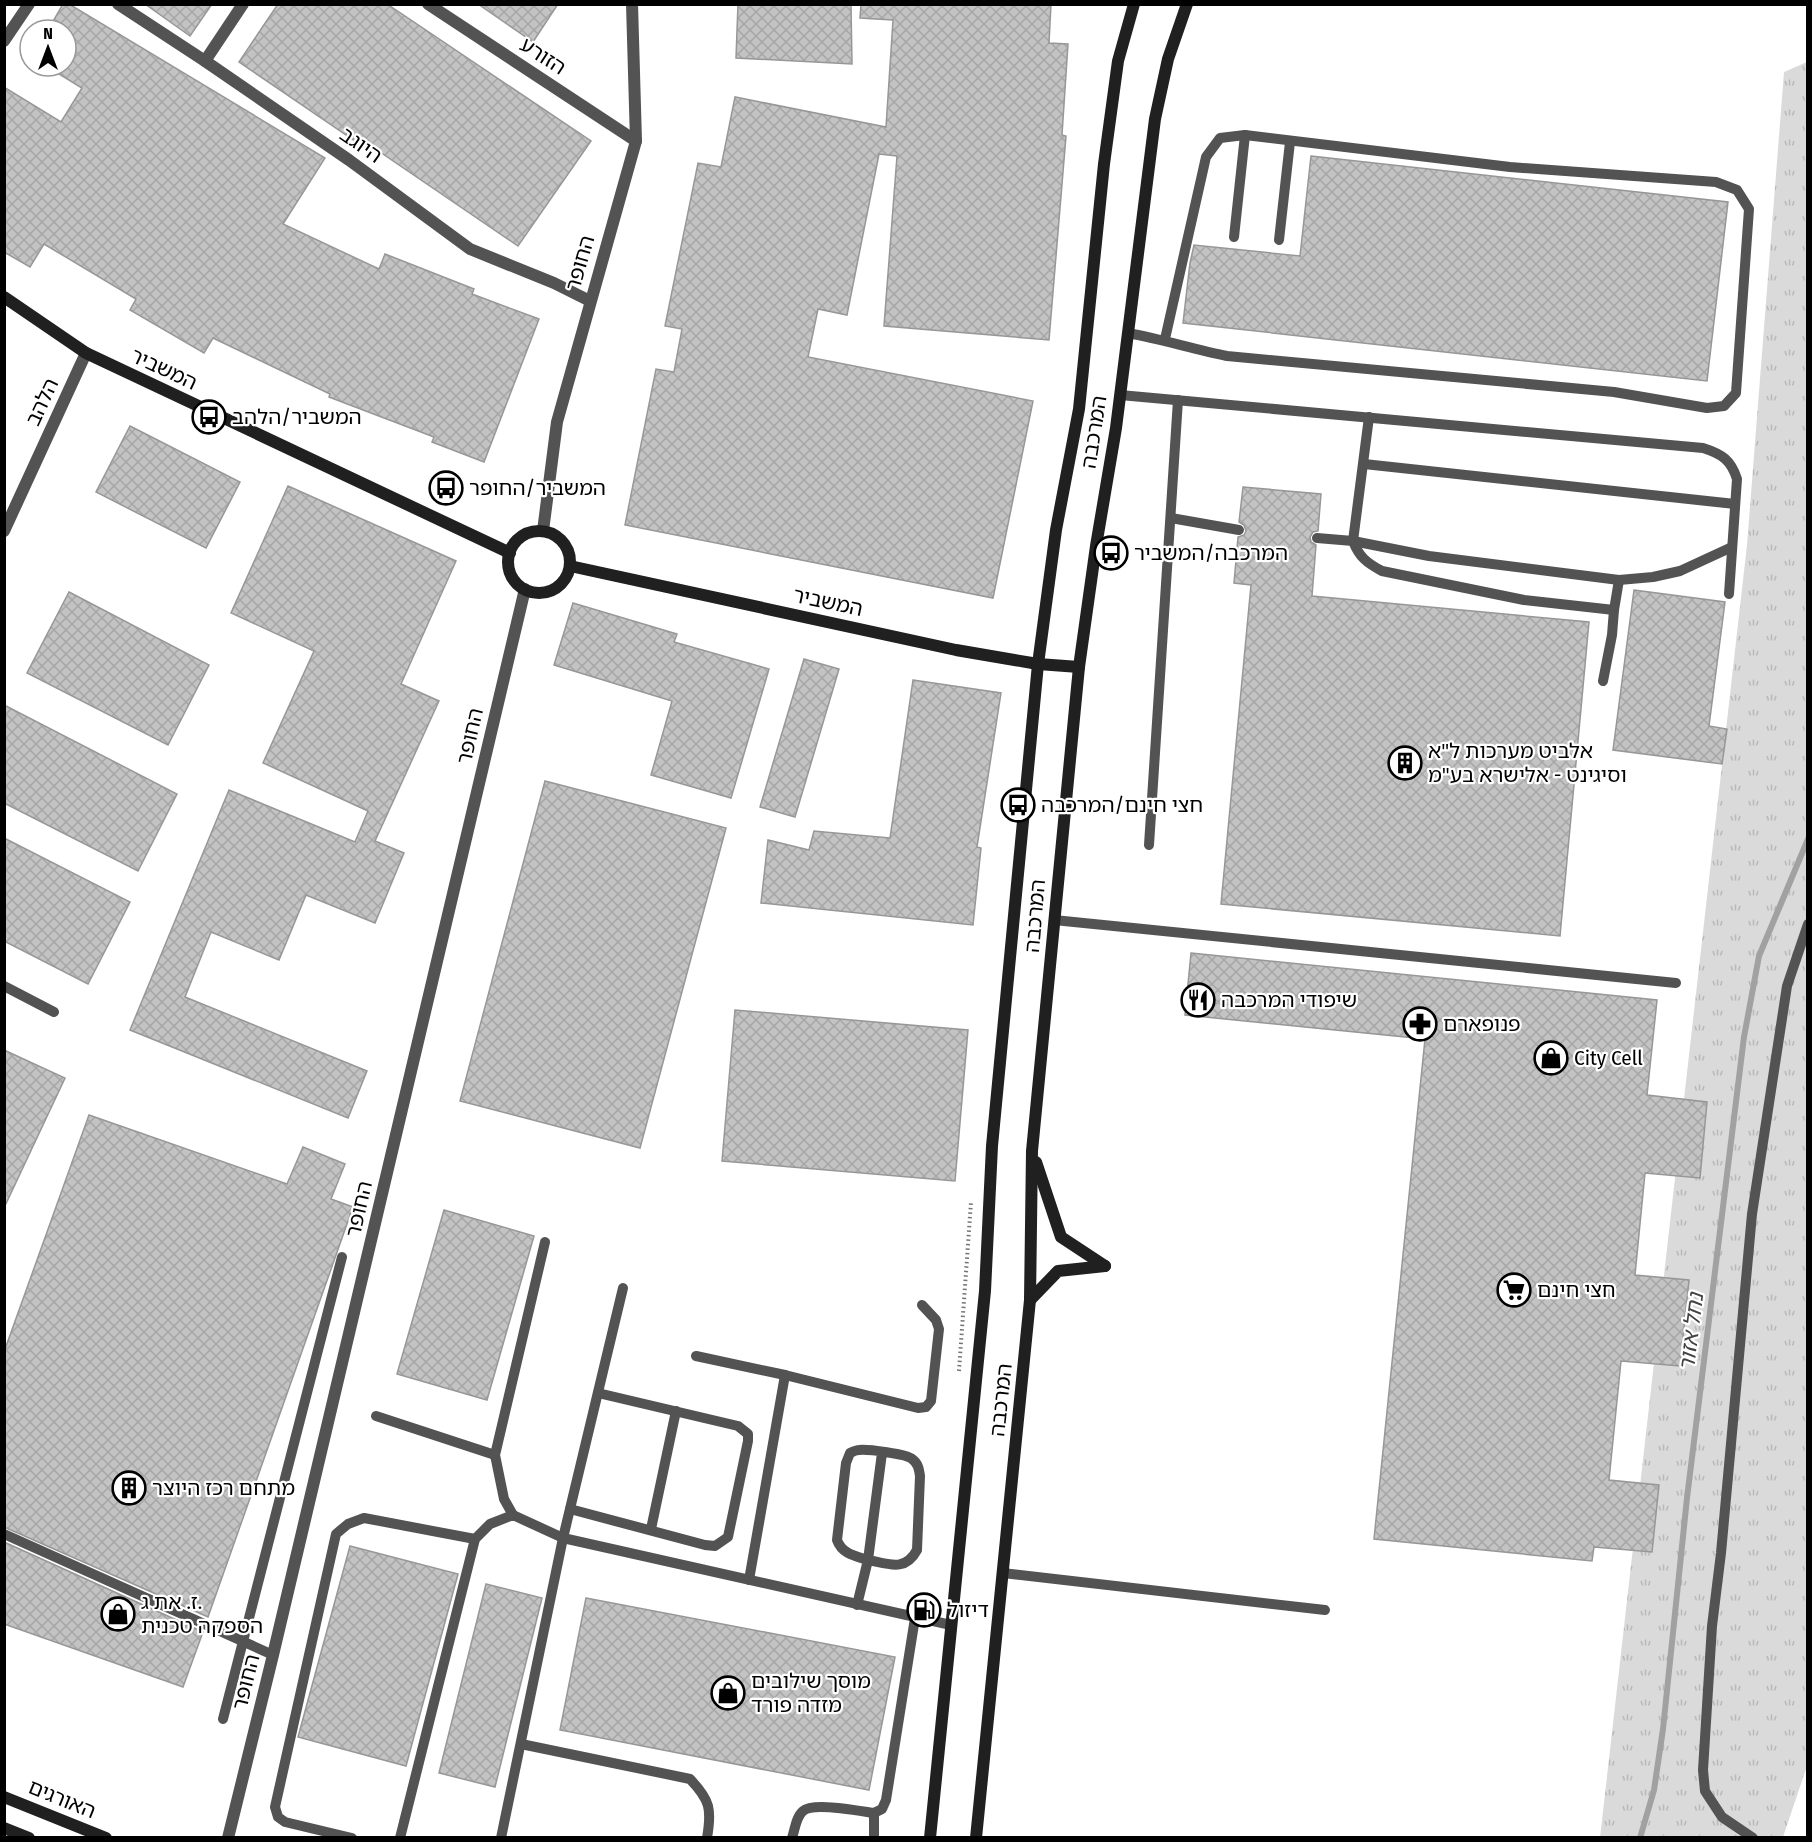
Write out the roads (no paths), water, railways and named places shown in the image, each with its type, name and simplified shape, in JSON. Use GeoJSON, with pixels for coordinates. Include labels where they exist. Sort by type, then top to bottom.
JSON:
{"type":"FeatureCollection","features":[{"type":"Feature","properties":{"kind":"street"},"geometry":{"type":"LineString","coordinates":[[4,41],[29,4]]}},
{"type":"Feature","properties":{"kind":"street","name":"היוגב"},"geometry":{"type":"LineString","coordinates":[[118,4],[205,60],[349,160],[470,249],[554,283],[590,301]]}},
{"type":"Feature","properties":{"kind":"street"},"geometry":{"type":"LineString","coordinates":[[205,60],[243,4]]}},
{"type":"Feature","properties":{"kind":"street","name":"הזורע"},"geometry":{"type":"LineString","coordinates":[[428,4],[636,141]]}},
{"type":"Feature","properties":{"kind":"street","name":"החופר"},"geometry":{"type":"LineString","coordinates":[[543,531],[557,422],[636,141],[632,4]]}},
{"type":"Feature","properties":{"kind":"street","name":"המרכבה"},"geometry":{"type":"LineString","coordinates":[[930,1838],[985,1291],[992,1146],[1038,664],[1056,530],[1079,409],[1104,164],[1118,60],[1134,4]]}},
{"type":"Feature","properties":{"kind":"street","name":"המרכבה"},"geometry":{"type":"LineString","coordinates":[[976,1838],[1030,1300],[1032,1150],[1079,667],[1120,395],[1155,119],[1168,59],[1186,4]]}},
{"type":"Feature","properties":{"kind":"street","name":"המשביר"},"geometry":{"type":"LineString","coordinates":[[4,297],[86,354],[510,553]]}},
{"type":"Feature","properties":{"kind":"street","name":"הלהב"},"geometry":{"type":"LineString","coordinates":[[4,531],[86,354]]}},
{"type":"Feature","properties":{"kind":"street"},"geometry":{"type":"LineString","coordinates":[[543,531],[560,539],[566,547],[570,566],[562,583],[554,589],[535,593],[516,583],[510,574],[508,564],[514,543],[522,536],[543,531]]}},
{"type":"Feature","properties":{"kind":"street","name":"המשביר"},"geometry":{"type":"LineString","coordinates":[[570,566],[956,650],[1038,664],[1079,667]]}},
{"type":"Feature","properties":{"kind":"street","name":"החופר"},"geometry":{"type":"LineString","coordinates":[[228,1838],[525,589]]}},
{"type":"Feature","properties":{"kind":"street"},"geometry":{"type":"LineString","coordinates":[[1030,1300],[1058,1271],[1105,1266],[1061,1237],[1032,1150]]}},
{"type":"Feature","properties":{"kind":"street","name":"האורגים"},"geometry":{"type":"LineString","coordinates":[[4,1797],[106,1838]]}},
{"type":"Feature","properties":{"kind":"street"},"geometry":{"type":"LineString","coordinates":[[4,1828],[29,1838]]}},
{"type":"Feature","properties":{"kind":"lane"},"geometry":{"type":"LineString","coordinates":[[1128,333],[1165,339],[1193,349],[1227,356],[1614,392],[1707,408],[1724,406],[1736,393],[1749,209],[1737,190],[1716,183],[1510,167],[1245,135],[1220,138],[1206,158],[1165,339]]}},
{"type":"Feature","properties":{"kind":"lane"},"geometry":{"type":"LineString","coordinates":[[1234,237],[1245,135]]}},
{"type":"Feature","properties":{"kind":"lane"},"geometry":{"type":"LineString","coordinates":[[1280,240],[1290,142]]}},
{"type":"Feature","properties":{"kind":"lane"},"geometry":{"type":"LineString","coordinates":[[1120,395],[1703,448],[1717,453],[1732,465],[1737,479],[1728,594]]}},
{"type":"Feature","properties":{"kind":"lane"},"geometry":{"type":"LineString","coordinates":[[1149,845],[1178,400]]}},
{"type":"Feature","properties":{"kind":"lane"},"geometry":{"type":"LineString","coordinates":[[1369,417],[1353,541],[1357,553],[1367,563],[1382,571],[1524,600],[1614,610]]}},
{"type":"Feature","properties":{"kind":"lane"},"geometry":{"type":"LineString","coordinates":[[1364,464],[1735,504]]}},
{"type":"Feature","properties":{"kind":"lane"},"geometry":{"type":"LineString","coordinates":[[1171,518],[1239,530]]}},
{"type":"Feature","properties":{"kind":"lane"},"geometry":{"type":"LineString","coordinates":[[1317,538],[1353,541],[1409,553],[1619,580],[1653,577],[1680,571],[1732,547]]}},
{"type":"Feature","properties":{"kind":"lane"},"geometry":{"type":"LineString","coordinates":[[1603,681],[1612,636],[1619,580]]}},
{"type":"Feature","properties":{"kind":"lane"},"geometry":{"type":"LineString","coordinates":[[1054,920],[1676,983]]}},
{"type":"Feature","properties":{"kind":"lane"},"geometry":{"type":"LineString","coordinates":[[1753,1838],[1722,1817],[1706,1791],[1703,1770],[1712,1626],[1722,1553],[1752,1214],[1787,986],[1808,924]]}},
{"type":"Feature","properties":{"kind":"lane"},"geometry":{"type":"LineString","coordinates":[[4,986],[54,1012]]}},
{"type":"Feature","properties":{"kind":"lane"},"geometry":{"type":"LineString","coordinates":[[545,1242],[495,1455],[504,1499],[513,1515],[563,1538],[951,1625]]}},
{"type":"Feature","properties":{"kind":"lane"},"geometry":{"type":"LineString","coordinates":[[224,1719],[342,1257]]}},
{"type":"Feature","properties":{"kind":"lane"},"geometry":{"type":"LineString","coordinates":[[501,1838],[563,1538],[623,1288]]}},
{"type":"Feature","properties":{"kind":"lane"},"geometry":{"type":"LineString","coordinates":[[696,1356],[918,1408],[926,1407],[931,1401],[939,1329],[936,1320],[922,1305]]}},
{"type":"Feature","properties":{"kind":"lane"},"geometry":{"type":"LineString","coordinates":[[749,1580],[785,1375]]}},
{"type":"Feature","properties":{"kind":"lane"},"geometry":{"type":"LineString","coordinates":[[570,1509],[705,1545],[715,1546],[728,1537],[746,1451],[748,1434],[744,1429],[598,1394]]}},
{"type":"Feature","properties":{"kind":"lane"},"geometry":{"type":"LineString","coordinates":[[651,1530],[676,1411]]}},
{"type":"Feature","properties":{"kind":"lane"},"geometry":{"type":"LineString","coordinates":[[376,1416],[495,1455]]}},
{"type":"Feature","properties":{"kind":"lane"},"geometry":{"type":"LineString","coordinates":[[858,1450],[909,1456],[919,1467],[920,1476],[917,1550],[912,1559],[897,1565],[868,1560],[846,1552],[840,1548],[837,1540],[846,1463],[850,1453],[858,1450]]}},
{"type":"Feature","properties":{"kind":"lane"},"geometry":{"type":"LineString","coordinates":[[857,1605],[868,1560],[882,1453]]}},
{"type":"Feature","properties":{"kind":"lane"},"geometry":{"type":"LineString","coordinates":[[400,1838],[475,1539],[490,1524],[513,1515]]}},
{"type":"Feature","properties":{"kind":"lane"},"geometry":{"type":"LineString","coordinates":[[352,1838],[285,1822],[278,1817],[274,1807],[336,1534],[348,1524],[364,1518],[475,1539]]}},
{"type":"Feature","properties":{"kind":"lane"},"geometry":{"type":"LineString","coordinates":[[4,1534],[273,1654]]}},
{"type":"Feature","properties":{"kind":"lane"},"geometry":{"type":"LineString","coordinates":[[1003,1573],[1325,1610]]}},
{"type":"Feature","properties":{"kind":"lane"},"geometry":{"type":"LineString","coordinates":[[792,1838],[799,1816],[804,1809],[814,1807],[874,1813],[882,1809],[886,1800],[915,1618]]}},
{"type":"Feature","properties":{"kind":"lane"},"geometry":{"type":"LineString","coordinates":[[521,1744],[690,1779],[703,1793],[711,1814],[707,1838]]}},
{"type":"Feature","properties":{"kind":"lane"},"geometry":{"type":"LineString","coordinates":[[874,1813],[874,1838]]}},
{"type":"Feature","properties":{"kind":"waterway","name":"נחל אזור"},"geometry":{"type":"LineString","coordinates":[[1640,1838],[1654,1790],[1663,1729],[1687,1498],[1744,1037],[1759,956],[1808,839]]}},
{"type":"Feature","properties":{"kind":"place","name":"המשביר/הלהב"},"geometry":{"type":"Point","coordinates":[209,417]}},
{"type":"Feature","properties":{"kind":"place","name":"המשביר/החופר"},"geometry":{"type":"Point","coordinates":[446,488]}},
{"type":"Feature","properties":{"kind":"place","name":"המרכבה/המשביר"},"geometry":{"type":"Point","coordinates":[1111,553]}},
{"type":"Feature","properties":{"kind":"place","name":"אלביט מערכות ל\"א וסיגינט - אלישרא בע\"מ"},"geometry":{"type":"Point","coordinates":[1405,763]}},
{"type":"Feature","properties":{"kind":"place","name":"חצי חינם/המרכבה"},"geometry":{"type":"Point","coordinates":[1018,805]}},
{"type":"Feature","properties":{"kind":"place","name":"שיפודי המרכבה"},"geometry":{"type":"Point","coordinates":[1198,1000]}},
{"type":"Feature","properties":{"kind":"place","name":"פנופארם"},"geometry":{"type":"Point","coordinates":[1420,1024]}},
{"type":"Feature","properties":{"kind":"place","name":"City Cell"},"geometry":{"type":"Point","coordinates":[1551,1058]}},
{"type":"Feature","properties":{"kind":"place","name":"חצי חינם"},"geometry":{"type":"Point","coordinates":[1514,1290]}},
{"type":"Feature","properties":{"kind":"place","name":"מתחם רכז היוצר"},"geometry":{"type":"Point","coordinates":[129,1488]}},
{"type":"Feature","properties":{"kind":"place","name":"דיזול"},"geometry":{"type":"Point","coordinates":[924,1610]}},
{"type":"Feature","properties":{"kind":"place","name":"ז. את ג. הספקה טכנית"},"geometry":{"type":"Point","coordinates":[118,1614]}},
{"type":"Feature","properties":{"kind":"place","name":"מוסך שילובים מזדה פורד"},"geometry":{"type":"Point","coordinates":[728,1693]}}]}
